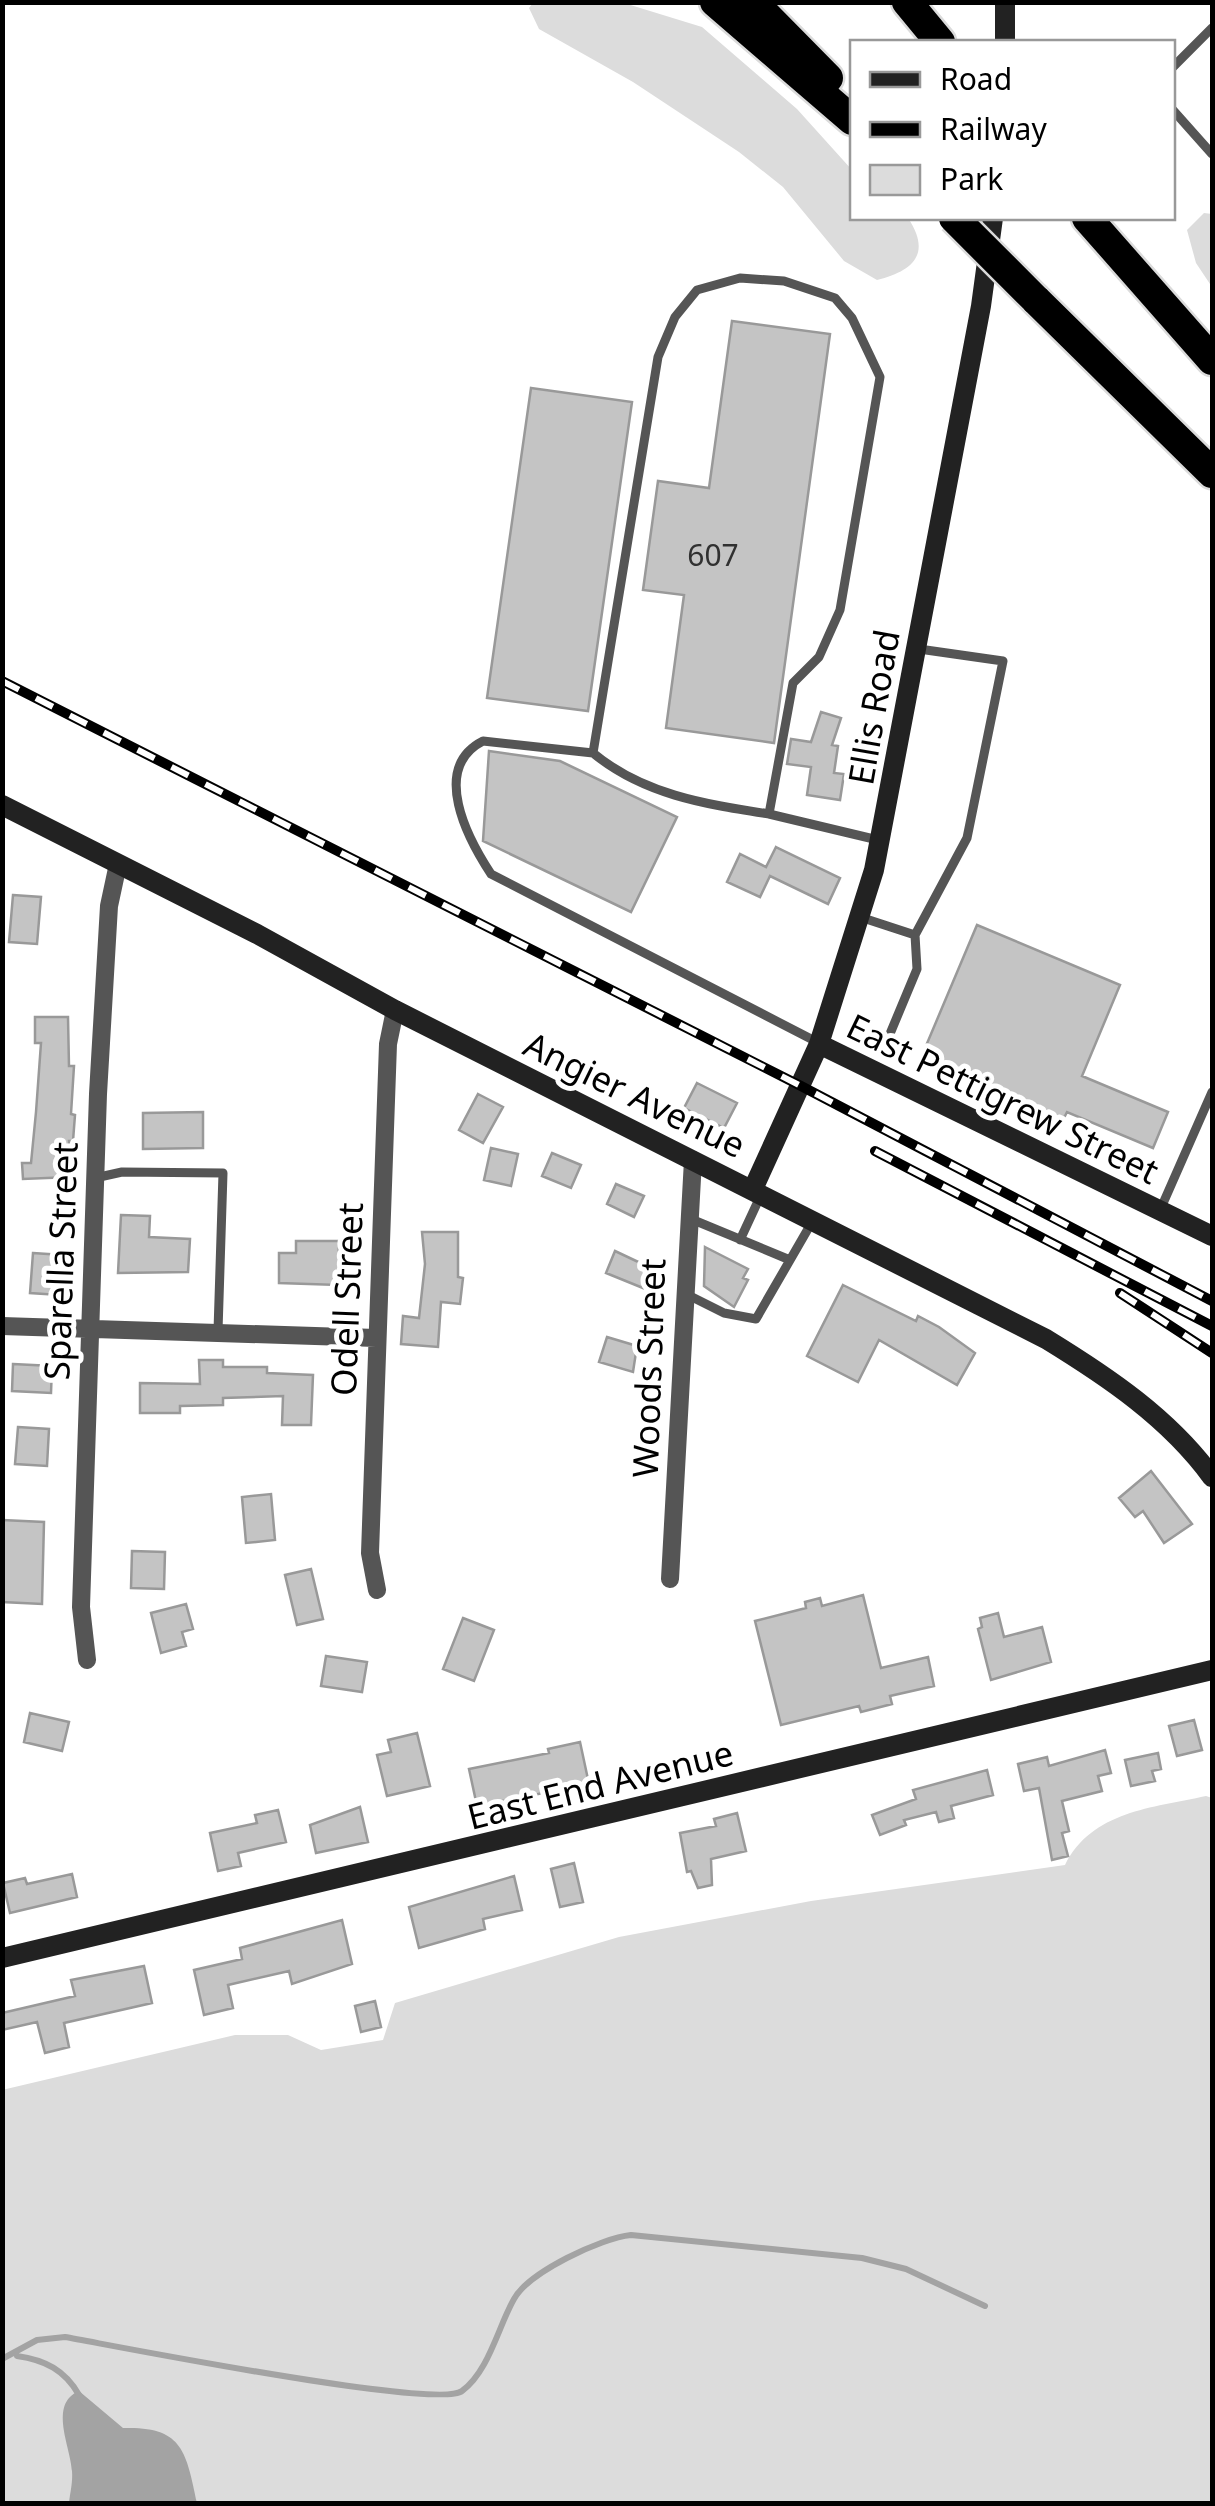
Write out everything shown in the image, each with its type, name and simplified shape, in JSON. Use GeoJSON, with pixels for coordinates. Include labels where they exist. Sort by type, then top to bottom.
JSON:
{"type":"FeatureCollection","features":[{"type":"Feature","properties":{"kind":"highway"},"geometry":{"type":"LineString","coordinates":[[715,2],[850,118]]}},
{"type":"Feature","properties":{"kind":"highway"},"geometry":{"type":"LineString","coordinates":[[753,2],[850,101]]}},
{"type":"Feature","properties":{"kind":"highway"},"geometry":{"type":"LineString","coordinates":[[911,7],[938,40]]}},
{"type":"Feature","properties":{"kind":"highway"},"geometry":{"type":"LineString","coordinates":[[956,220],[1212,474]]}},
{"type":"Feature","properties":{"kind":"highway"},"geometry":{"type":"LineString","coordinates":[[1089,220],[1212,360]]}},
{"type":"Feature","properties":{"kind":"main road"},"geometry":{"type":"LineString","coordinates":[[1004,2],[1005,40]]}},
{"type":"Feature","properties":{"kind":"main road","name":"Ellis Road"},"geometry":{"type":"LineString","coordinates":[[757,1192],[819,1044],[881,840],[982,306],[993,220]]}},
{"type":"Feature","properties":{"kind":"main road","name":"Angier Avenue"},"geometry":{"type":"LineString","coordinates":[[2,805],[395,1010],[1022,1326],[1099,1371],[1156,1416],[1212,1477]]}},
{"type":"Feature","properties":{"kind":"main road","name":"East Pettigrew Street"},"geometry":{"type":"LineString","coordinates":[[819,1044],[1212,1236]]}},
{"type":"Feature","properties":{"kind":"main road","name":"East End Avenue"},"geometry":{"type":"LineString","coordinates":[[2,1958],[1212,1670]]}},
{"type":"Feature","properties":{"kind":"street","name":"Sparella Street"},"geometry":{"type":"LineString","coordinates":[[87,1660],[80,1607],[95,1178],[109,906],[118,864]]}},
{"type":"Feature","properties":{"kind":"street","name":"Odell Street"},"geometry":{"type":"LineString","coordinates":[[376,1590],[370,1552],[376,1338],[388,1044],[395,1010]]}},
{"type":"Feature","properties":{"kind":"street","name":"Woods Street"},"geometry":{"type":"LineString","coordinates":[[670,1579],[692,1160]]}},
{"type":"Feature","properties":{"kind":"street"},"geometry":{"type":"LineString","coordinates":[[2,1326],[376,1338]]}},
{"type":"Feature","properties":{"kind":"lane"},"geometry":{"type":"LineString","coordinates":[[1175,65],[1212,28]]}},
{"type":"Feature","properties":{"kind":"lane"},"geometry":{"type":"LineString","coordinates":[[1175,111],[1212,154]]}},
{"type":"Feature","properties":{"kind":"lane"},"geometry":{"type":"LineString","coordinates":[[593,753],[658,357],[675,317],[698,290],[740,278],[784,280],[835,298],[852,318],[880,377],[840,610],[820,657],[793,683],[769,814]]}},
{"type":"Feature","properties":{"kind":"lane"},"geometry":{"type":"LineString","coordinates":[[887,1040],[916,969],[915,935],[967,838],[1004,661],[916,648]]}},
{"type":"Feature","properties":{"kind":"lane"},"geometry":{"type":"LineString","coordinates":[[819,1044],[491,874],[473,846],[456,802],[456,783],[474,745],[483,740],[593,753],[617,773],[684,800],[769,814],[881,840]]}},
{"type":"Feature","properties":{"kind":"lane"},"geometry":{"type":"LineString","coordinates":[[860,917],[915,935]]}},
{"type":"Feature","properties":{"kind":"lane"},"geometry":{"type":"LineString","coordinates":[[1160,1211],[1212,1092]]}},
{"type":"Feature","properties":{"kind":"lane"},"geometry":{"type":"LineString","coordinates":[[95,1178],[122,1172],[223,1173],[218,1331]]}},
{"type":"Feature","properties":{"kind":"lane"},"geometry":{"type":"LineString","coordinates":[[740,1240],[757,1192]]}},
{"type":"Feature","properties":{"kind":"lane"},"geometry":{"type":"LineString","coordinates":[[686,1218],[790,1260]]}},
{"type":"Feature","properties":{"kind":"lane"},"geometry":{"type":"LineString","coordinates":[[683,1293],[724,1314],[756,1319],[814,1220]]}},
{"type":"Feature","properties":{"kind":"green space"},"geometry":{"type":"Polygon","coordinates":[[[533,3],[624,3],[702,27],[797,109],[850,168],[850,220],[909,220],[918,242],[915,259],[900,272],[877,280],[844,261],[783,187],[739,152],[633,82],[539,29],[529,8],[533,3]]]}},
{"type":"Feature","properties":{"kind":"green space"},"geometry":{"type":"Polygon","coordinates":[[[1204,213],[1212,214],[1212,287],[1196,263],[1187,230],[1204,213]]]}},
{"type":"Feature","properties":{"kind":"green space"},"geometry":{"type":"Polygon","coordinates":[[[1212,1798],[1212,2503],[3,2503],[2,2090],[235,2035],[288,2035],[321,2050],[383,2040],[395,2003],[619,1937],[811,1901],[1065,1865],[1091,1833],[1107,1823],[1145,1809],[1212,1798]]]}},
{"type":"Feature","properties":{"kind":"shaded area"},"geometry":{"type":"Polygon","coordinates":[[[79,2391],[123,2428],[158,2431],[178,2445],[197,2503],[69,2503],[72,2471],[63,2416],[70,2397],[79,2391]]]}},
{"type":"Feature","properties":{"kind":"building"},"geometry":{"type":"Polygon","coordinates":[[[732,321],[830,334],[774,743],[666,728],[684,595],[643,590],[658,481],[709,488],[732,321]]]}},
{"type":"Feature","properties":{"kind":"building"},"geometry":{"type":"Polygon","coordinates":[[[531,388],[632,402],[588,711],[487,698],[531,388]]]}},
{"type":"Feature","properties":{"kind":"building"},"geometry":{"type":"Polygon","coordinates":[[[821,712],[841,718],[832,745],[838,746],[834,773],[844,774],[840,800],[807,795],[811,767],[787,764],[791,739],[811,742],[821,712]]]}},
{"type":"Feature","properties":{"kind":"building"},"geometry":{"type":"Polygon","coordinates":[[[489,751],[560,761],[677,817],[631,912],[483,841],[489,751]]]}},
{"type":"Feature","properties":{"kind":"building"},"geometry":{"type":"Polygon","coordinates":[[[776,847],[840,878],[828,904],[770,876],[760,897],[727,882],[740,854],[766,867],[776,847]]]}},
{"type":"Feature","properties":{"kind":"building"},"geometry":{"type":"Polygon","coordinates":[[[13,895],[41,897],[37,944],[9,942],[13,895]]]}},
{"type":"Feature","properties":{"kind":"building"},"geometry":{"type":"Polygon","coordinates":[[[977,925],[1120,985],[1082,1076],[1168,1112],[1153,1148],[1067,1112],[1063,1120],[920,1060],[977,925]]]}},
{"type":"Feature","properties":{"kind":"building"},"geometry":{"type":"Polygon","coordinates":[[[35,1017],[68,1017],[69,1066],[74,1066],[71,1114],[75,1115],[73,1141],[69,1141],[71,1177],[23,1179],[22,1163],[31,1163],[36,1112],[41,1043],[35,1043],[35,1017]]]}},
{"type":"Feature","properties":{"kind":"building"},"geometry":{"type":"Polygon","coordinates":[[[697,1083],[737,1103],[724,1128],[684,1108],[697,1083]]]}},
{"type":"Feature","properties":{"kind":"building"},"geometry":{"type":"Polygon","coordinates":[[[478,1094],[503,1107],[483,1143],[459,1130],[478,1094]]]}},
{"type":"Feature","properties":{"kind":"building"},"geometry":{"type":"Polygon","coordinates":[[[203,1112],[203,1148],[143,1149],[143,1113],[203,1112]]]}},
{"type":"Feature","properties":{"kind":"building"},"geometry":{"type":"Polygon","coordinates":[[[491,1148],[518,1154],[511,1186],[484,1180],[491,1148]]]}},
{"type":"Feature","properties":{"kind":"building"},"geometry":{"type":"Polygon","coordinates":[[[552,1153],[581,1165],[571,1188],[542,1176],[552,1153]]]}},
{"type":"Feature","properties":{"kind":"building"},"geometry":{"type":"Polygon","coordinates":[[[616,1184],[644,1196],[634,1217],[607,1204],[616,1184]]]}},
{"type":"Feature","properties":{"kind":"building"},"geometry":{"type":"Polygon","coordinates":[[[121,1215],[150,1216],[149,1237],[190,1239],[188,1272],[118,1273],[121,1215]]]}},
{"type":"Feature","properties":{"kind":"building"},"geometry":{"type":"Polygon","coordinates":[[[422,1232],[458,1232],[458,1277],[463,1278],[460,1304],[441,1302],[438,1347],[401,1344],[403,1316],[419,1318],[425,1264],[422,1232]]]}},
{"type":"Feature","properties":{"kind":"building"},"geometry":{"type":"Polygon","coordinates":[[[296,1241],[339,1241],[338,1285],[279,1283],[279,1253],[296,1253],[296,1241]]]}},
{"type":"Feature","properties":{"kind":"building"},"geometry":{"type":"Polygon","coordinates":[[[705,1247],[748,1269],[743,1278],[748,1280],[734,1307],[704,1286],[705,1247]]]}},
{"type":"Feature","properties":{"kind":"building"},"geometry":{"type":"Polygon","coordinates":[[[615,1251],[651,1268],[643,1288],[606,1273],[615,1251]]]}},
{"type":"Feature","properties":{"kind":"building"},"geometry":{"type":"Polygon","coordinates":[[[33,1253],[62,1255],[59,1295],[30,1293],[33,1253]]]}},
{"type":"Feature","properties":{"kind":"building"},"geometry":{"type":"Polygon","coordinates":[[[843,1285],[916,1321],[918,1316],[975,1353],[957,1385],[879,1340],[858,1382],[807,1356],[843,1285]]]}},
{"type":"Feature","properties":{"kind":"building"},"geometry":{"type":"Polygon","coordinates":[[[607,1337],[637,1346],[633,1372],[599,1362],[607,1337]]]}},
{"type":"Feature","properties":{"kind":"building"},"geometry":{"type":"Polygon","coordinates":[[[199,1360],[223,1360],[223,1367],[267,1367],[267,1373],[313,1375],[311,1425],[282,1425],[283,1396],[223,1398],[223,1405],[180,1406],[180,1413],[140,1413],[140,1383],[200,1384],[199,1360]]]}},
{"type":"Feature","properties":{"kind":"building"},"geometry":{"type":"Polygon","coordinates":[[[13,1364],[52,1366],[51,1393],[12,1391],[13,1364]]]}},
{"type":"Feature","properties":{"kind":"building"},"geometry":{"type":"Polygon","coordinates":[[[18,1427],[49,1429],[47,1466],[15,1464],[18,1427]]]}},
{"type":"Feature","properties":{"kind":"building"},"geometry":{"type":"Polygon","coordinates":[[[1151,1471],[1192,1524],[1164,1543],[1143,1511],[1135,1517],[1119,1498],[1151,1471]]]}},
{"type":"Feature","properties":{"kind":"building"},"geometry":{"type":"Polygon","coordinates":[[[271,1494],[275,1540],[246,1543],[242,1497],[271,1494]]]}},
{"type":"Feature","properties":{"kind":"building"},"geometry":{"type":"Polygon","coordinates":[[[2,1520],[44,1522],[42,1604],[2,1602],[2,1520]]]}},
{"type":"Feature","properties":{"kind":"building"},"geometry":{"type":"Polygon","coordinates":[[[132,1551],[165,1552],[164,1589],[131,1588],[132,1551]]]}},
{"type":"Feature","properties":{"kind":"building"},"geometry":{"type":"Polygon","coordinates":[[[311,1569],[323,1619],[297,1625],[285,1575],[311,1569]]]}},
{"type":"Feature","properties":{"kind":"building"},"geometry":{"type":"Polygon","coordinates":[[[863,1595],[881,1668],[928,1657],[934,1686],[890,1696],[892,1704],[861,1712],[859,1706],[781,1725],[755,1621],[806,1608],[805,1602],[820,1598],[822,1606],[863,1595]]]}},
{"type":"Feature","properties":{"kind":"building"},"geometry":{"type":"Polygon","coordinates":[[[186,1604],[193,1629],[182,1632],[186,1646],[161,1653],[151,1613],[186,1604]]]}},
{"type":"Feature","properties":{"kind":"building"},"geometry":{"type":"Polygon","coordinates":[[[998,1613],[1004,1637],[1042,1627],[1051,1662],[991,1680],[978,1629],[982,1627],[980,1618],[998,1613]]]}},
{"type":"Feature","properties":{"kind":"building"},"geometry":{"type":"Polygon","coordinates":[[[463,1618],[494,1630],[474,1681],[443,1669],[463,1618]]]}},
{"type":"Feature","properties":{"kind":"building"},"geometry":{"type":"Polygon","coordinates":[[[326,1656],[367,1662],[362,1692],[321,1686],[326,1656]]]}},
{"type":"Feature","properties":{"kind":"building"},"geometry":{"type":"Polygon","coordinates":[[[30,1713],[69,1722],[62,1751],[24,1742],[30,1713]]]}},
{"type":"Feature","properties":{"kind":"building"},"geometry":{"type":"Polygon","coordinates":[[[1194,1720],[1202,1750],[1177,1756],[1169,1726],[1194,1720]]]}},
{"type":"Feature","properties":{"kind":"building"},"geometry":{"type":"Polygon","coordinates":[[[417,1733],[430,1786],[387,1796],[377,1755],[391,1752],[388,1740],[417,1733]]]}},
{"type":"Feature","properties":{"kind":"building"},"geometry":{"type":"Polygon","coordinates":[[[580,1742],[589,1784],[477,1806],[469,1769],[549,1753],[548,1749],[580,1742]]]}},
{"type":"Feature","properties":{"kind":"building"},"geometry":{"type":"Polygon","coordinates":[[[1105,1750],[1111,1773],[1098,1776],[1102,1791],[1062,1801],[1069,1831],[1062,1833],[1068,1856],[1052,1860],[1039,1788],[1024,1791],[1018,1764],[1047,1757],[1049,1766],[1105,1750]]]}},
{"type":"Feature","properties":{"kind":"building"},"geometry":{"type":"Polygon","coordinates":[[[1158,1753],[1161,1769],[1152,1771],[1155,1781],[1131,1786],[1125,1760],[1158,1753]]]}},
{"type":"Feature","properties":{"kind":"building"},"geometry":{"type":"Polygon","coordinates":[[[987,1770],[993,1795],[951,1806],[954,1818],[939,1822],[936,1812],[904,1820],[906,1825],[880,1835],[872,1815],[916,1799],[913,1790],[987,1770]]]}},
{"type":"Feature","properties":{"kind":"building"},"geometry":{"type":"Polygon","coordinates":[[[360,1807],[368,1842],[316,1853],[310,1825],[360,1807]]]}},
{"type":"Feature","properties":{"kind":"building"},"geometry":{"type":"Polygon","coordinates":[[[278,1810],[286,1842],[238,1853],[241,1866],[218,1871],[210,1833],[257,1823],[255,1815],[278,1810]]]}},
{"type":"Feature","properties":{"kind":"building"},"geometry":{"type":"Polygon","coordinates":[[[737,1813],[746,1851],[711,1859],[712,1885],[698,1888],[691,1871],[687,1872],[680,1833],[716,1826],[714,1819],[737,1813]]]}},
{"type":"Feature","properties":{"kind":"building"},"geometry":{"type":"Polygon","coordinates":[[[574,1863],[583,1902],[560,1907],[551,1869],[574,1863]]]}},
{"type":"Feature","properties":{"kind":"building"},"geometry":{"type":"Polygon","coordinates":[[[72,1874],[77,1897],[10,1913],[3,1883],[25,1878],[27,1884],[72,1874]]]}},
{"type":"Feature","properties":{"kind":"building"},"geometry":{"type":"Polygon","coordinates":[[[514,1876],[522,1910],[483,1919],[485,1929],[419,1948],[409,1907],[514,1876]]]}},
{"type":"Feature","properties":{"kind":"building"},"geometry":{"type":"Polygon","coordinates":[[[342,1920],[352,1964],[292,1984],[289,1971],[228,1985],[233,2008],[204,2015],[194,1970],[242,1959],[240,1948],[342,1920]]]}},
{"type":"Feature","properties":{"kind":"building"},"geometry":{"type":"Polygon","coordinates":[[[144,1966],[152,2003],[64,2023],[69,2047],[45,2053],[37,2022],[2,2030],[2,2013],[75,1996],[71,1980],[144,1966]]]}},
{"type":"Feature","properties":{"kind":"building"},"geometry":{"type":"Polygon","coordinates":[[[375,2001],[381,2027],[361,2032],[355,2006],[375,2001]]]}},
{"type":"Feature","properties":{"kind":"waterway"},"geometry":{"type":"LineString","coordinates":[[2,2359],[37,2340],[65,2337],[339,2385],[440,2395],[462,2391],[479,2372],[522,2289],[567,2258],[602,2242],[631,2235],[862,2258],[906,2269],[985,2306]]}},
{"type":"Feature","properties":{"kind":"waterway"},"geometry":{"type":"LineString","coordinates":[[17,2356],[53,2368],[79,2395]]}},
{"type":"Feature","properties":{"kind":"railway"},"geometry":{"type":"LineString","coordinates":[[2,681],[801,1086],[1212,1301]]}},
{"type":"Feature","properties":{"kind":"railway"},"geometry":{"type":"LineString","coordinates":[[875,1151],[1212,1326]]}},
{"type":"Feature","properties":{"kind":"railway"},"geometry":{"type":"LineString","coordinates":[[1120,1293],[1212,1353]]}}]}
